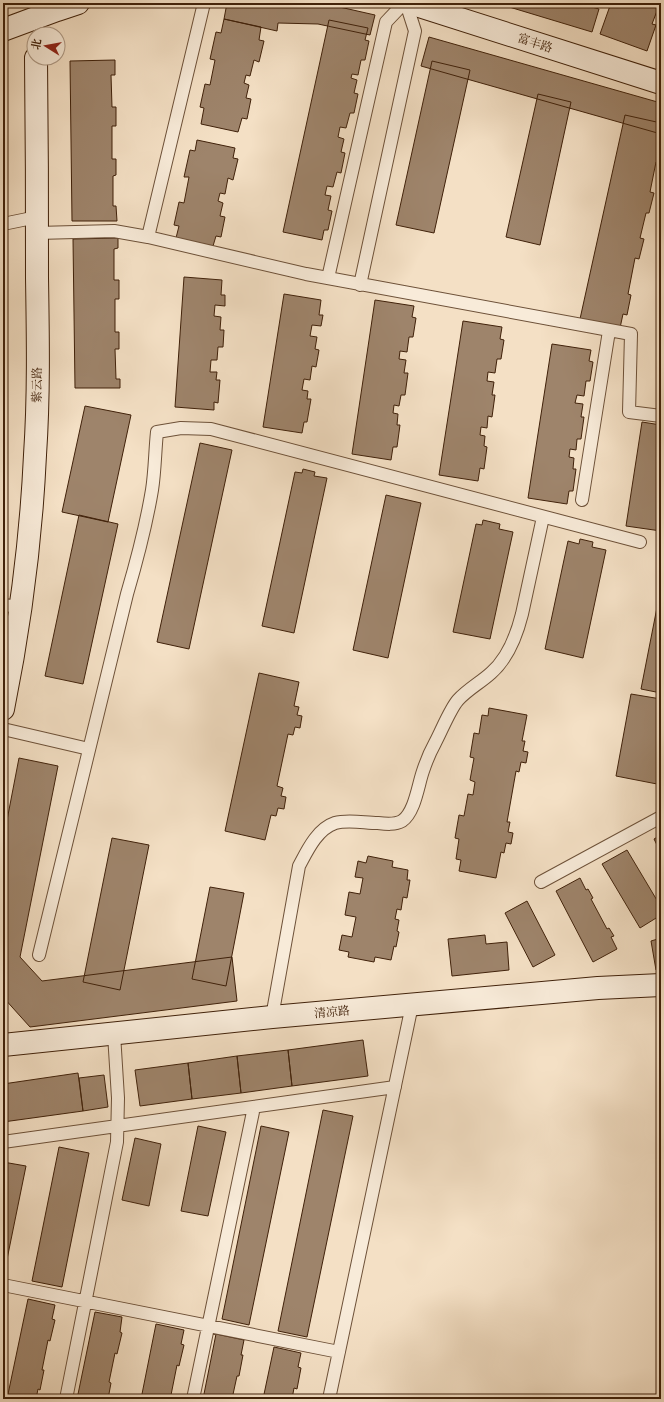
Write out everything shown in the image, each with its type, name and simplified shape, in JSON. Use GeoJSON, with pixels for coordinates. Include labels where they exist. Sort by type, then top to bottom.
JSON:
{"type":"FeatureCollection","features":[{"type":"Feature","properties":{"kind":"street"},"geometry":{"type":"LineString","coordinates":[[3,30],[78,3]]}},
{"type":"Feature","properties":{"kind":"street","name":"富丰路"},"geometry":{"type":"LineString","coordinates":[[410,3],[661,83]]}},
{"type":"Feature","properties":{"kind":"street","name":"紫云路"},"geometry":{"type":"LineString","coordinates":[[3,709],[12,662],[12,606],[30,529],[36,455],[38,381],[36,66]]}},
{"type":"Feature","properties":{"kind":"street","name":"清凉路"},"geometry":{"type":"LineString","coordinates":[[3,1045],[412,1004],[590,989],[661,985]]}},
{"type":"Feature","properties":{"kind":"lane"},"geometry":{"type":"LineString","coordinates":[[148,237],[155,200],[204,3]]}},
{"type":"Feature","properties":{"kind":"lane"},"geometry":{"type":"LineString","coordinates":[[328,278],[386,22],[405,3],[415,31],[360,284]]}},
{"type":"Feature","properties":{"kind":"lane"},"geometry":{"type":"LineString","coordinates":[[3,224],[114,231],[148,237],[328,278],[631,334],[629,412],[661,416]]}},
{"type":"Feature","properties":{"kind":"lane"},"geometry":{"type":"LineString","coordinates":[[582,500],[609,331]]}},
{"type":"Feature","properties":{"kind":"lane"},"geometry":{"type":"LineString","coordinates":[[39,955],[146,524],[152,489],[157,432],[181,428],[211,429],[640,542]]}},
{"type":"Feature","properties":{"kind":"lane"},"geometry":{"type":"LineString","coordinates":[[272,1017],[299,866],[310,845],[325,828],[335,823],[391,824],[402,821],[409,813],[431,750],[457,701],[495,669],[510,646],[522,614],[543,517]]}},
{"type":"Feature","properties":{"kind":"lane"},"geometry":{"type":"LineString","coordinates":[[3,729],[89,749]]}},
{"type":"Feature","properties":{"kind":"lane"},"geometry":{"type":"LineString","coordinates":[[541,882],[661,817]]}},
{"type":"Feature","properties":{"kind":"lane"},"geometry":{"type":"LineString","coordinates":[[329,1399],[412,1004]]}},
{"type":"Feature","properties":{"kind":"lane"},"geometry":{"type":"LineString","coordinates":[[66,1399],[117,1142],[118,1098],[114,1034]]}},
{"type":"Feature","properties":{"kind":"lane"},"geometry":{"type":"LineString","coordinates":[[3,1142],[395,1087]]}},
{"type":"Feature","properties":{"kind":"lane"},"geometry":{"type":"LineString","coordinates":[[193,1399],[254,1107]]}},
{"type":"Feature","properties":{"kind":"lane"},"geometry":{"type":"LineString","coordinates":[[3,1285],[339,1352]]}},
{"type":"Feature","properties":{"kind":"building"},"geometry":{"type":"Polygon","coordinates":[[[227,3],[236,5],[322,3],[375,15],[370,35],[318,24],[278,23],[277,31],[224,19],[227,3]]]}},
{"type":"Feature","properties":{"kind":"building"},"geometry":{"type":"Polygon","coordinates":[[[496,3],[578,3],[599,9],[592,32],[496,3]]]}},
{"type":"Feature","properties":{"kind":"building"},"geometry":{"type":"Polygon","coordinates":[[[611,3],[660,3],[652,24],[656,25],[647,51],[600,34],[611,3]]]}},
{"type":"Feature","properties":{"kind":"building"},"geometry":{"type":"Polygon","coordinates":[[[224,19],[261,27],[259,40],[264,41],[259,62],[254,60],[250,76],[246,75],[244,83],[249,85],[246,98],[251,99],[247,119],[242,118],[238,132],[201,124],[204,108],[200,107],[205,84],[210,85],[215,60],[210,59],[216,32],[221,33],[224,19]]]}},
{"type":"Feature","properties":{"kind":"building"},"geometry":{"type":"Polygon","coordinates":[[[329,20],[368,28],[365,40],[369,41],[365,60],[361,60],[358,75],[352,74],[351,78],[357,80],[354,93],[358,94],[354,113],[350,113],[346,128],[340,127],[338,137],[344,139],[341,152],[345,153],[341,173],[337,172],[333,187],[327,186],[325,195],[331,196],[328,210],[332,211],[328,230],[324,230],[322,240],[283,232],[329,20]]]}},
{"type":"Feature","properties":{"kind":"building"},"geometry":{"type":"Polygon","coordinates":[[[429,37],[661,103],[661,134],[421,66],[429,37]]]}},
{"type":"Feature","properties":{"kind":"building"},"geometry":{"type":"Polygon","coordinates":[[[115,60],[115,75],[111,75],[112,107],[116,107],[116,126],[112,126],[112,159],[116,159],[116,175],[113,176],[113,206],[116,206],[117,221],[72,221],[70,61],[115,60]]]}},
{"type":"Feature","properties":{"kind":"building"},"geometry":{"type":"Polygon","coordinates":[[[432,61],[470,70],[434,233],[396,225],[432,61]]]}},
{"type":"Feature","properties":{"kind":"building"},"geometry":{"type":"Polygon","coordinates":[[[538,94],[571,102],[540,245],[506,237],[538,94]]]}},
{"type":"Feature","properties":{"kind":"building"},"geometry":{"type":"Polygon","coordinates":[[[625,115],[661,123],[661,157],[660,163],[656,162],[650,192],[654,193],[649,213],[646,213],[640,238],[644,239],[639,259],[635,258],[628,294],[631,295],[627,315],[623,314],[620,328],[580,319],[625,115]]]}},
{"type":"Feature","properties":{"kind":"building"},"geometry":{"type":"Polygon","coordinates":[[[197,140],[235,148],[233,158],[238,159],[233,180],[228,178],[225,194],[220,193],[218,201],[223,203],[220,216],[225,217],[221,237],[216,236],[213,246],[176,238],[179,226],[174,225],[179,202],[184,203],[189,177],[184,177],[190,150],[195,151],[197,140]]]}},
{"type":"Feature","properties":{"kind":"building"},"geometry":{"type":"Polygon","coordinates":[[[118,238],[118,248],[114,249],[114,280],[119,280],[119,299],[115,299],[115,332],[119,332],[119,349],[115,349],[116,379],[120,379],[120,388],[75,388],[73,239],[118,238]]]}},
{"type":"Feature","properties":{"kind":"building"},"geometry":{"type":"Polygon","coordinates":[[[184,277],[222,280],[221,295],[225,295],[225,306],[215,305],[214,316],[221,317],[220,330],[224,330],[223,347],[218,347],[217,360],[211,360],[210,372],[217,372],[216,380],[220,380],[218,403],[214,402],[214,410],[175,407],[184,277]]]}},
{"type":"Feature","properties":{"kind":"building"},"geometry":{"type":"Polygon","coordinates":[[[284,294],[321,300],[319,315],[323,315],[321,326],[312,325],[310,336],[317,337],[315,349],[319,350],[316,367],[312,366],[310,380],[304,379],[302,390],[308,391],[307,399],[311,399],[307,422],[304,422],[302,433],[263,427],[284,294]]]}},
{"type":"Feature","properties":{"kind":"building"},"geometry":{"type":"Polygon","coordinates":[[[375,300],[414,306],[412,317],[416,318],[413,337],[409,337],[407,352],[400,351],[399,359],[406,360],[404,373],[408,373],[405,395],[401,395],[399,406],[394,405],[393,413],[398,414],[397,425],[400,425],[397,447],[393,447],[391,460],[352,454],[375,300]]]}},
{"type":"Feature","properties":{"kind":"building"},"geometry":{"type":"Polygon","coordinates":[[[463,321],[502,327],[500,339],[504,340],[501,359],[497,359],[495,373],[488,372],[487,381],[494,382],[492,395],[495,395],[492,417],[488,416],[487,428],[481,427],[480,435],[485,436],[484,446],[487,447],[484,469],[480,468],[478,481],[439,475],[463,321]]]}},
{"type":"Feature","properties":{"kind":"building"},"geometry":{"type":"Polygon","coordinates":[[[552,344],[591,350],[589,361],[593,362],[590,381],[586,381],[584,396],[577,395],[575,403],[583,404],[581,417],[584,417],[581,439],[577,439],[576,450],[570,449],[569,457],[574,458],[573,469],[576,469],[573,491],[569,491],[567,504],[528,498],[552,344]]]}},
{"type":"Feature","properties":{"kind":"building"},"geometry":{"type":"Polygon","coordinates":[[[85,406],[131,415],[108,522],[62,512],[85,406]]]}},
{"type":"Feature","properties":{"kind":"building"},"geometry":{"type":"Polygon","coordinates":[[[642,422],[661,425],[661,531],[626,526],[642,422]]]}},
{"type":"Feature","properties":{"kind":"building"},"geometry":{"type":"Polygon","coordinates":[[[200,443],[232,450],[189,649],[157,642],[200,443]]]}},
{"type":"Feature","properties":{"kind":"building"},"geometry":{"type":"Polygon","coordinates":[[[303,469],[315,472],[314,476],[327,478],[294,633],[262,626],[295,472],[302,473],[303,469]]]}},
{"type":"Feature","properties":{"kind":"building"},"geometry":{"type":"Polygon","coordinates":[[[386,495],[421,503],[388,658],[353,650],[386,495]]]}},
{"type":"Feature","properties":{"kind":"building"},"geometry":{"type":"Polygon","coordinates":[[[79,515],[118,524],[83,684],[45,676],[79,515]]]}},
{"type":"Feature","properties":{"kind":"building"},"geometry":{"type":"Polygon","coordinates":[[[483,520],[500,524],[499,529],[513,532],[490,639],[453,632],[476,524],[482,525],[483,520]]]}},
{"type":"Feature","properties":{"kind":"building"},"geometry":{"type":"Polygon","coordinates":[[[580,539],[593,542],[592,547],[606,550],[583,658],[545,649],[568,541],[579,544],[580,539]]]}},
{"type":"Feature","properties":{"kind":"building"},"geometry":{"type":"Polygon","coordinates":[[[661,587],[661,693],[641,689],[661,587]]]}},
{"type":"Feature","properties":{"kind":"building"},"geometry":{"type":"Polygon","coordinates":[[[259,673],[299,682],[294,706],[299,707],[297,715],[302,716],[300,728],[295,727],[293,735],[288,734],[277,786],[283,788],[281,796],[286,797],[284,809],[278,808],[276,816],[271,815],[265,840],[225,831],[259,673]]]}},
{"type":"Feature","properties":{"kind":"building"},"geometry":{"type":"Polygon","coordinates":[[[631,694],[661,699],[661,763],[657,784],[616,776],[631,694]]]}},
{"type":"Feature","properties":{"kind":"building"},"geometry":{"type":"Polygon","coordinates":[[[489,708],[527,715],[522,741],[525,741],[523,751],[528,752],[526,763],[521,762],[519,772],[516,771],[507,822],[510,822],[508,832],[513,833],[511,844],[506,843],[504,853],[501,852],[496,878],[459,871],[461,860],[456,859],[459,839],[455,838],[459,815],[464,816],[468,794],[473,795],[475,782],[470,780],[474,758],[470,757],[474,733],[479,734],[482,715],[488,716],[489,708]]]}},
{"type":"Feature","properties":{"kind":"building"},"geometry":{"type":"Polygon","coordinates":[[[19,758],[58,766],[20,957],[42,981],[232,957],[237,1001],[30,1027],[3,997],[3,841],[19,758]]]}},
{"type":"Feature","properties":{"kind":"building"},"geometry":{"type":"Polygon","coordinates":[[[661,835],[661,853],[654,839],[661,835]]]}},
{"type":"Feature","properties":{"kind":"building"},"geometry":{"type":"Polygon","coordinates":[[[112,838],[149,845],[120,990],[83,982],[112,838]]]}},
{"type":"Feature","properties":{"kind":"building"},"geometry":{"type":"Polygon","coordinates":[[[627,850],[661,907],[661,915],[640,928],[602,864],[627,850]]]}},
{"type":"Feature","properties":{"kind":"building"},"geometry":{"type":"Polygon","coordinates":[[[368,856],[393,861],[392,867],[408,870],[407,880],[410,880],[407,898],[403,897],[401,910],[397,909],[395,919],[399,920],[397,931],[399,932],[396,947],[394,946],[391,960],[375,957],[374,962],[348,957],[349,952],[339,950],[342,935],[352,937],[356,917],[345,915],[349,892],[360,894],[363,878],[355,877],[358,861],[366,863],[368,856]]]}},
{"type":"Feature","properties":{"kind":"building"},"geometry":{"type":"Polygon","coordinates":[[[580,878],[586,890],[588,889],[593,898],[591,899],[607,929],[609,928],[614,936],[611,937],[617,949],[593,962],[556,891],[580,878]]]}},
{"type":"Feature","properties":{"kind":"building"},"geometry":{"type":"Polygon","coordinates":[[[210,887],[244,893],[226,986],[192,979],[210,887]]]}},
{"type":"Feature","properties":{"kind":"building"},"geometry":{"type":"Polygon","coordinates":[[[527,901],[555,955],[533,967],[505,913],[527,901]]]}},
{"type":"Feature","properties":{"kind":"building"},"geometry":{"type":"Polygon","coordinates":[[[485,935],[486,944],[507,942],[509,970],[452,976],[448,939],[485,935]]]}},
{"type":"Feature","properties":{"kind":"building"},"geometry":{"type":"Polygon","coordinates":[[[661,938],[661,970],[656,970],[651,941],[661,938]]]}},
{"type":"Feature","properties":{"kind":"building"},"geometry":{"type":"Polygon","coordinates":[[[363,1040],[368,1076],[292,1086],[288,1050],[363,1040]]]}},
{"type":"Feature","properties":{"kind":"building"},"geometry":{"type":"Polygon","coordinates":[[[288,1050],[292,1086],[241,1093],[237,1056],[288,1050]]]}},
{"type":"Feature","properties":{"kind":"building"},"geometry":{"type":"Polygon","coordinates":[[[237,1056],[241,1093],[192,1099],[188,1063],[237,1056]]]}},
{"type":"Feature","properties":{"kind":"building"},"geometry":{"type":"Polygon","coordinates":[[[188,1063],[192,1099],[140,1106],[135,1070],[188,1063]]]}},
{"type":"Feature","properties":{"kind":"building"},"geometry":{"type":"Polygon","coordinates":[[[78,1073],[83,1111],[3,1122],[3,1084],[78,1073]]]}},
{"type":"Feature","properties":{"kind":"building"},"geometry":{"type":"Polygon","coordinates":[[[104,1075],[108,1107],[83,1111],[79,1078],[104,1075]]]}},
{"type":"Feature","properties":{"kind":"building"},"geometry":{"type":"Polygon","coordinates":[[[323,1110],[353,1116],[307,1337],[278,1331],[323,1110]]]}},
{"type":"Feature","properties":{"kind":"building"},"geometry":{"type":"Polygon","coordinates":[[[198,1126],[226,1132],[208,1216],[181,1211],[198,1126]]]}},
{"type":"Feature","properties":{"kind":"building"},"geometry":{"type":"Polygon","coordinates":[[[261,1126],[289,1132],[249,1325],[222,1319],[261,1126]]]}},
{"type":"Feature","properties":{"kind":"building"},"geometry":{"type":"Polygon","coordinates":[[[135,1138],[161,1144],[149,1206],[122,1200],[135,1138]]]}},
{"type":"Feature","properties":{"kind":"building"},"geometry":{"type":"Polygon","coordinates":[[[59,1147],[89,1153],[62,1287],[32,1281],[59,1147]]]}},
{"type":"Feature","properties":{"kind":"building"},"geometry":{"type":"Polygon","coordinates":[[[3,1162],[26,1166],[3,1279],[3,1162]]]}},
{"type":"Feature","properties":{"kind":"building"},"geometry":{"type":"Polygon","coordinates":[[[28,1299],[55,1305],[52,1319],[55,1320],[50,1341],[48,1340],[40,1390],[38,1389],[36,1399],[7,1399],[28,1299]]]}},
{"type":"Feature","properties":{"kind":"building"},"geometry":{"type":"Polygon","coordinates":[[[95,1312],[122,1317],[120,1332],[122,1333],[117,1354],[115,1353],[109,1382],[111,1383],[108,1399],[77,1399],[95,1312]]]}},
{"type":"Feature","properties":{"kind":"building"},"geometry":{"type":"Polygon","coordinates":[[[156,1324],[184,1330],[181,1344],[184,1345],[179,1366],[177,1365],[171,1395],[173,1395],[172,1399],[141,1399],[156,1324]]]}},
{"type":"Feature","properties":{"kind":"building"},"geometry":{"type":"Polygon","coordinates":[[[216,1334],[244,1340],[239,1376],[237,1376],[232,1399],[203,1399],[216,1334]]]}},
{"type":"Feature","properties":{"kind":"building"},"geometry":{"type":"Polygon","coordinates":[[[274,1347],[301,1353],[298,1367],[301,1368],[297,1389],[294,1388],[292,1399],[263,1399],[274,1347]]]}}]}
